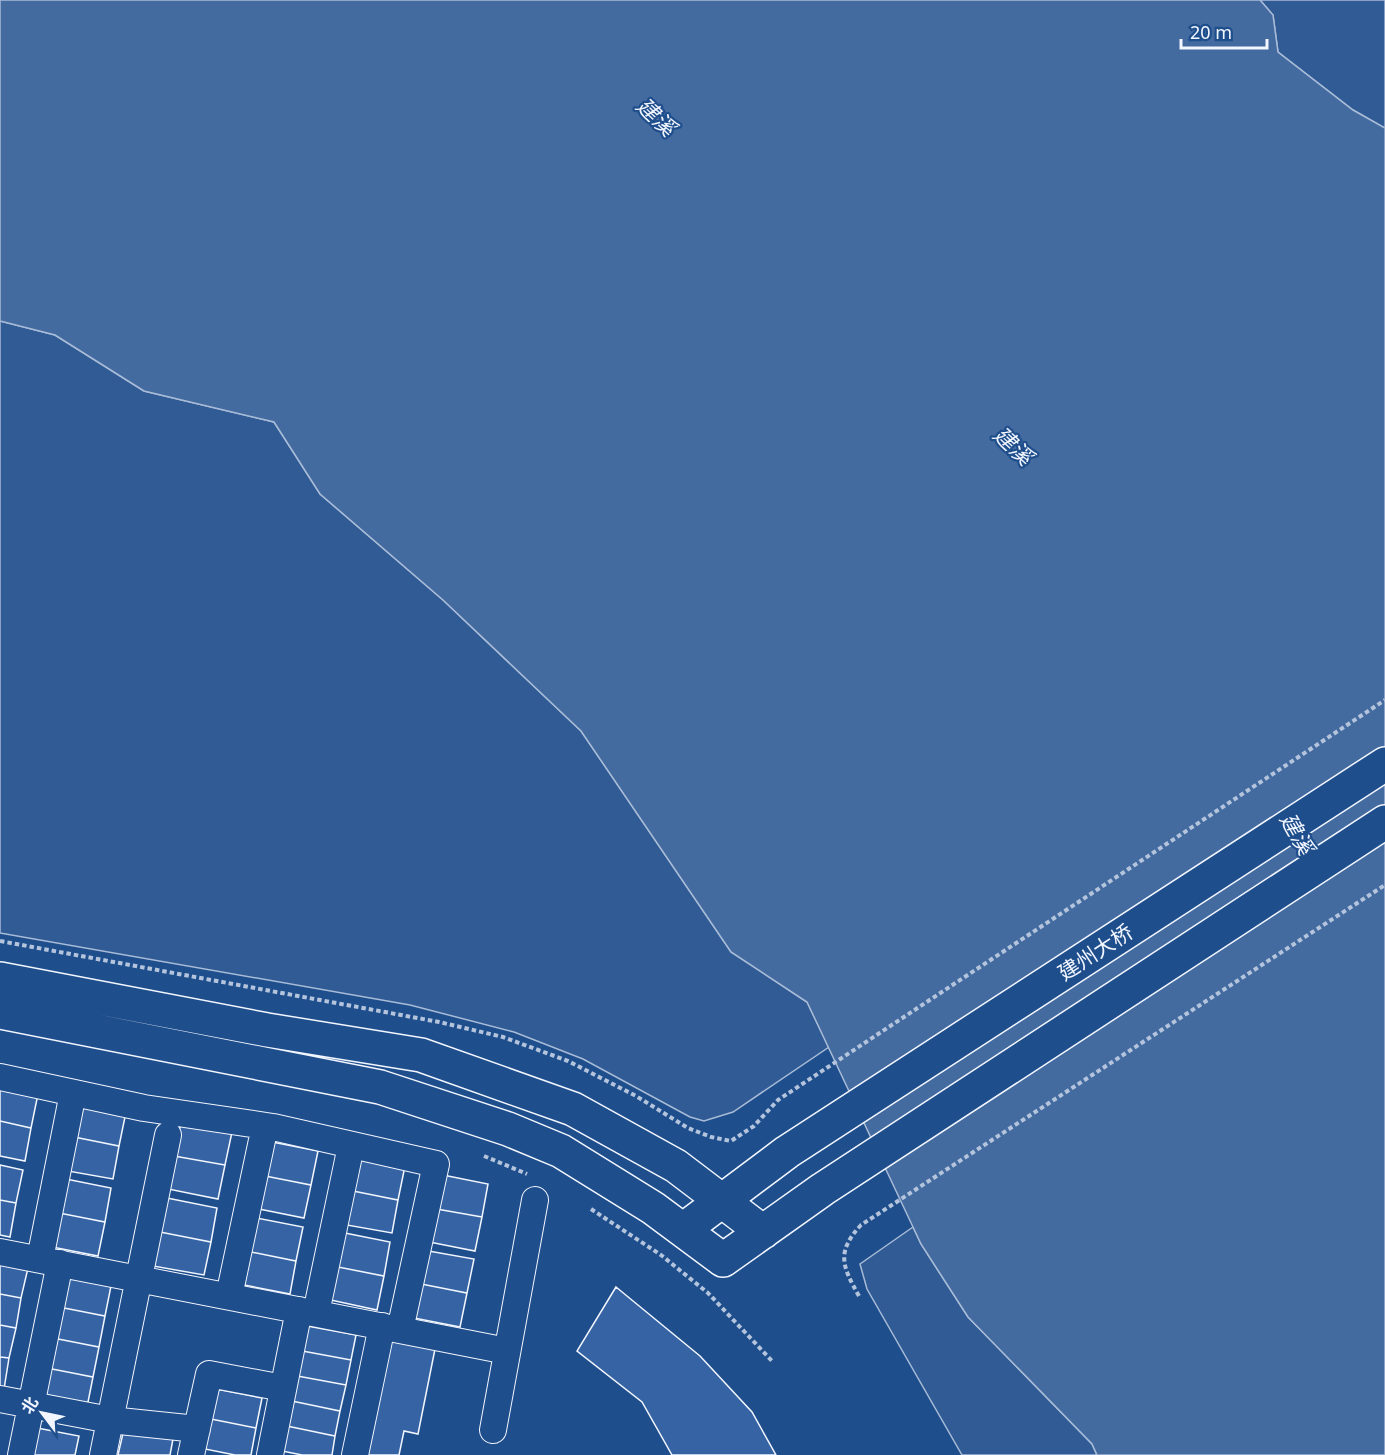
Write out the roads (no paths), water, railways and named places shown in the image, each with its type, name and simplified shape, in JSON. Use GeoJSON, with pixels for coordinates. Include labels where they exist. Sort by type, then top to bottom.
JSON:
{"type":"FeatureCollection","features":[{"type":"Feature","properties":{"kind":"main road","name":"建州大桥"},"geometry":{"type":"LineString","coordinates":[[682,1230],[787,1152],[1385,764]]}},
{"type":"Feature","properties":{"kind":"main road"},"geometry":{"type":"LineString","coordinates":[[0,1011],[369,1085],[508,1129],[561,1151],[653,1208],[723,1260],[833,1183],[1385,822]]}},
{"type":"Feature","properties":{"kind":"main road"},"geometry":{"type":"LineString","coordinates":[[0,979],[267,1030],[421,1055],[573,1109],[676,1166],[763,1232]]}},
{"type":"Feature","properties":{"kind":"street"},"geometry":{"type":"LineString","coordinates":[[0,1077],[144,1108],[265,1126],[436,1164],[355,1455]]}},
{"type":"Feature","properties":{"kind":"street"},"geometry":{"type":"LineString","coordinates":[[21,1455],[31,1405],[73,1093]]}},
{"type":"Feature","properties":{"kind":"street"},"geometry":{"type":"LineString","coordinates":[[229,1296],[265,1126]]}},
{"type":"Feature","properties":{"kind":"street"},"geometry":{"type":"LineString","coordinates":[[103,1455],[168,1135]]}},
{"type":"Feature","properties":{"kind":"street"},"geometry":{"type":"LineString","coordinates":[[270,1455],[283,1388],[307,1312],[351,1146]]}},
{"type":"Feature","properties":{"kind":"street"},"geometry":{"type":"LineString","coordinates":[[493,1430],[535,1200]]}},
{"type":"Feature","properties":{"kind":"street"},"geometry":{"type":"LineString","coordinates":[[0,1252],[507,1351]]}},
{"type":"Feature","properties":{"kind":"street"},"geometry":{"type":"LineString","coordinates":[[191,1455],[209,1374],[283,1388]]}},
{"type":"Feature","properties":{"kind":"street"},"geometry":{"type":"LineString","coordinates":[[0,1399],[110,1420],[197,1429]]}},
{"type":"Feature","properties":{"kind":"water","name":"建溪"},"geometry":{"type":"Polygon","coordinates":[[[0,0],[1260,0],[1273,15],[1278,52],[1353,110],[1385,128],[1385,1455],[1097,1455],[1092,1444],[968,1317],[921,1244],[807,1002],[731,952],[581,731],[443,600],[320,494],[274,422],[144,391],[55,335],[0,321],[0,0]]]}}]}
